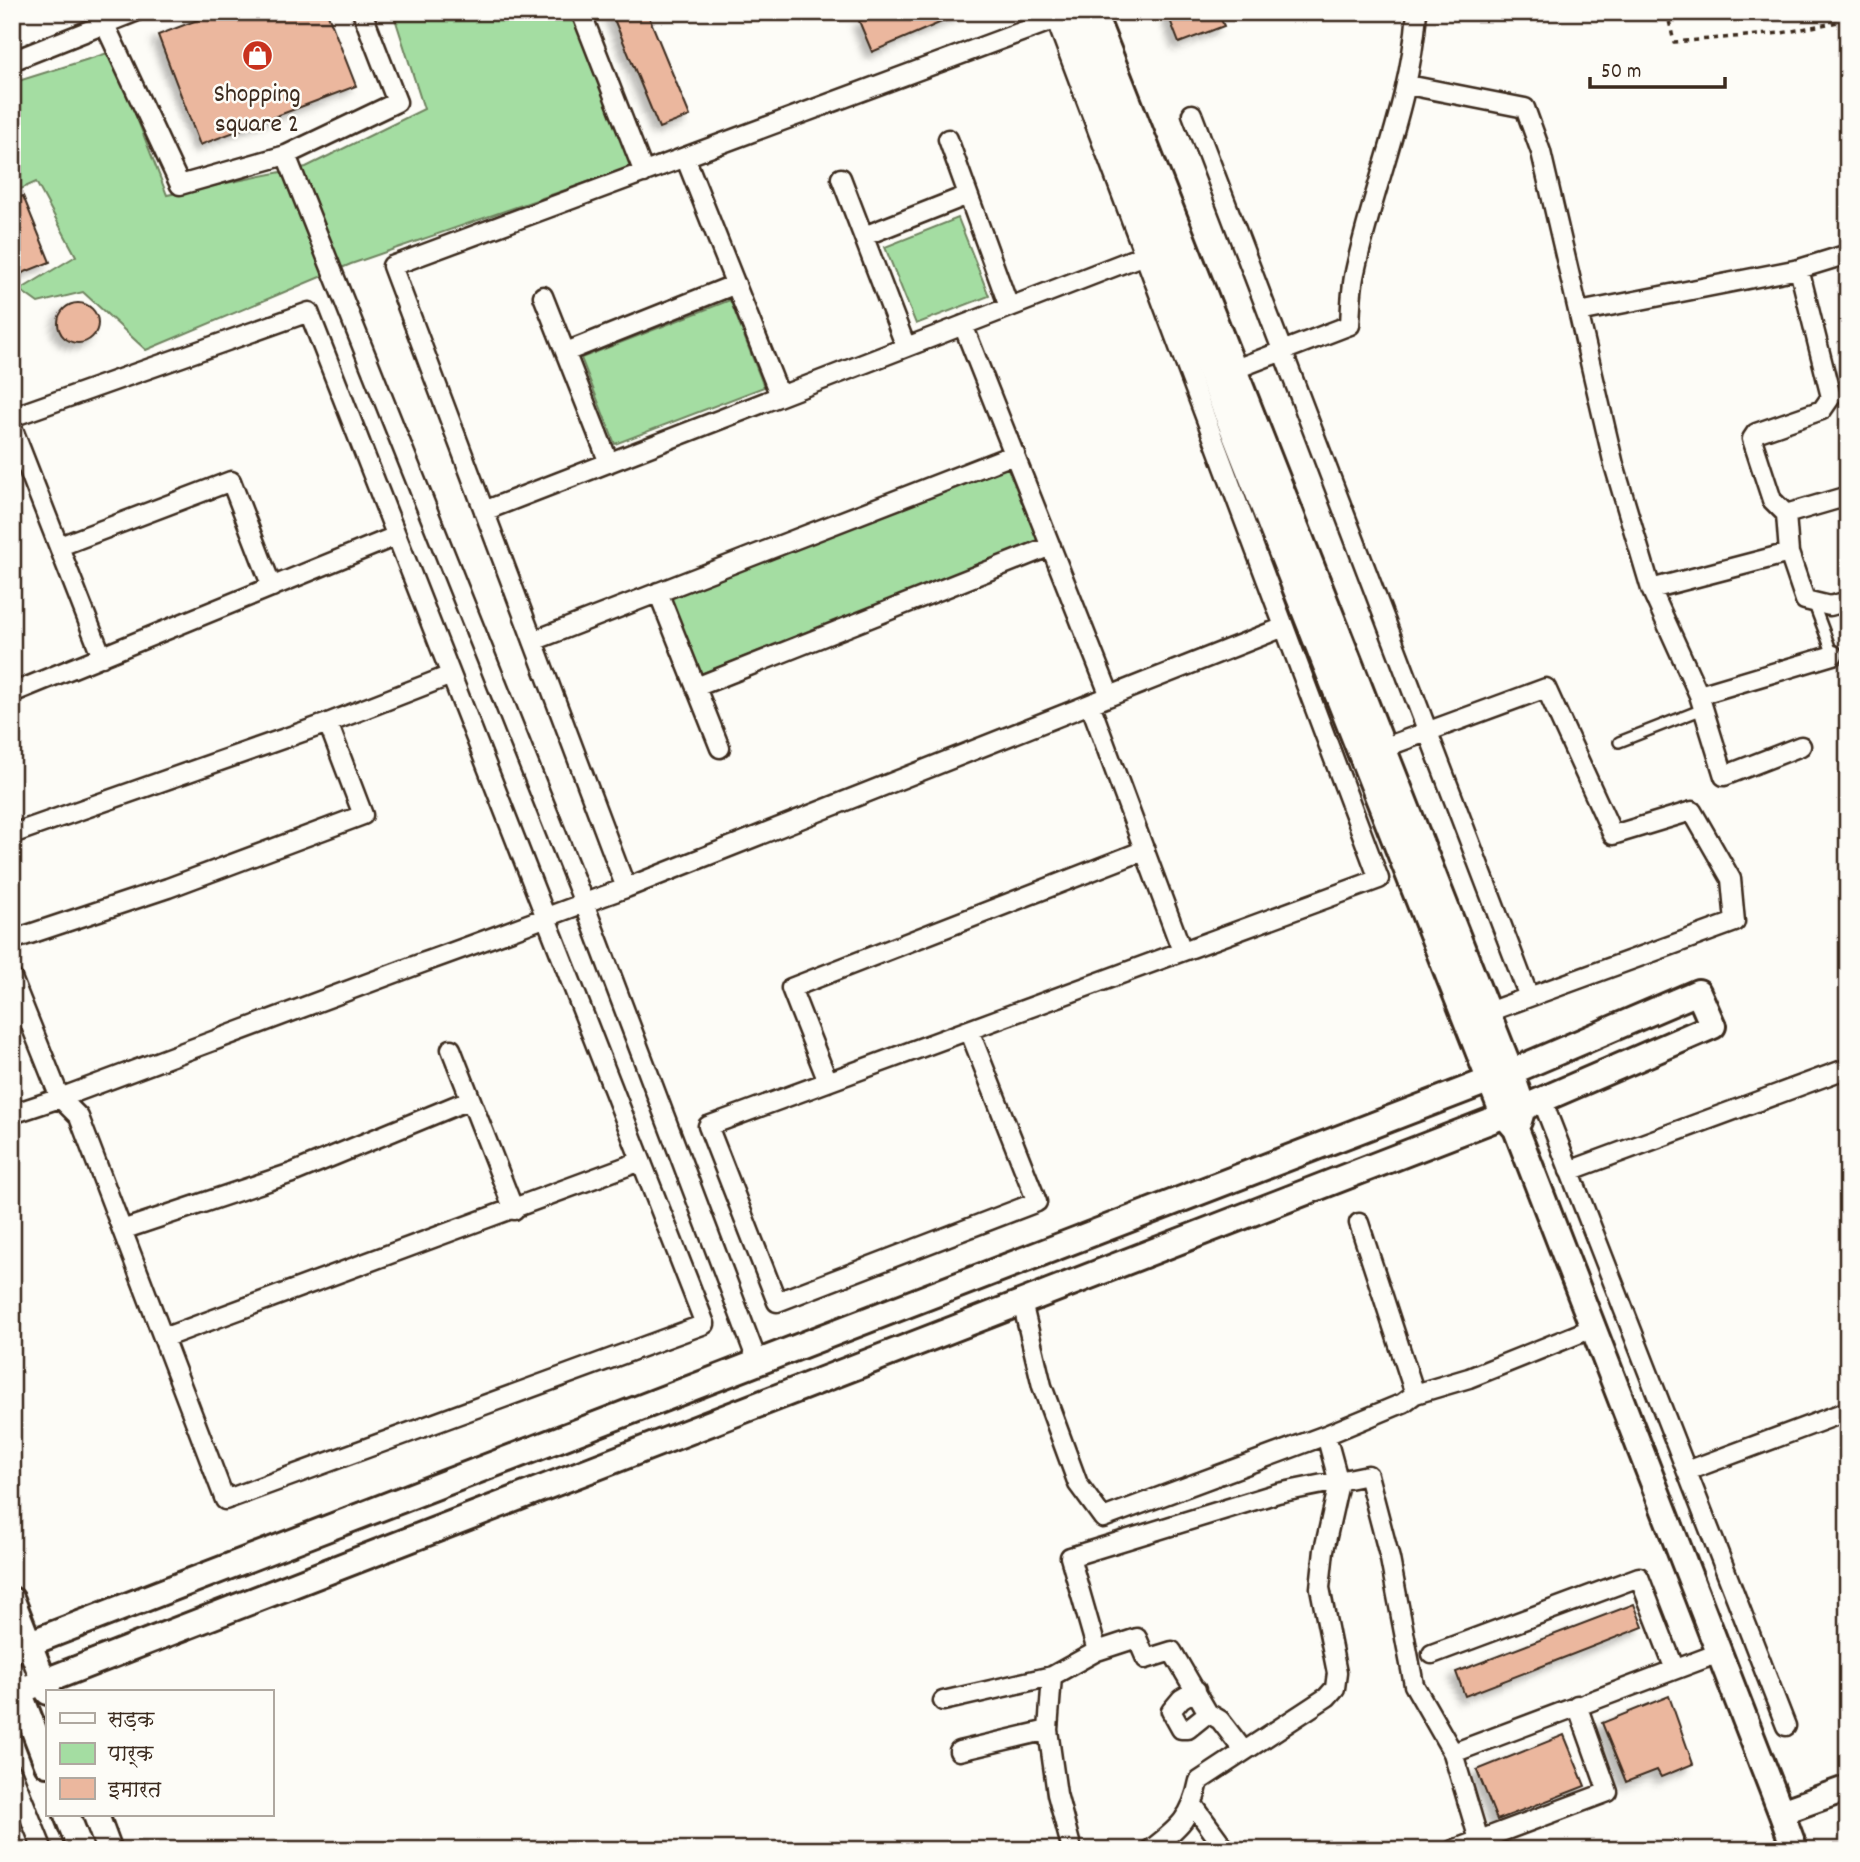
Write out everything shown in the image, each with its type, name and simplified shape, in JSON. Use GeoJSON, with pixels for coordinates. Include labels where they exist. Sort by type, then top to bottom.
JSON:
{"type":"FeatureCollection","features":[{"type":"Feature","properties":{"kind":"street"},"geometry":{"type":"LineString","coordinates":[[12,61],[101,19],[135,12]]}},
{"type":"Feature","properties":{"kind":"street"},"geometry":{"type":"LineString","coordinates":[[101,19],[180,185],[286,155],[397,102],[362,12]]}},
{"type":"Feature","properties":{"kind":"street"},"geometry":{"type":"LineString","coordinates":[[581,12],[644,173]]}},
{"type":"Feature","properties":{"kind":"street"},"geometry":{"type":"LineString","coordinates":[[1093,12],[1488,1012],[1501,1076]]}},
{"type":"Feature","properties":{"kind":"street"},"geometry":{"type":"LineString","coordinates":[[1233,370],[1350,325],[1354,275],[1366,225],[1408,85],[1417,12]]}},
{"type":"Feature","properties":{"kind":"street"},"geometry":{"type":"LineString","coordinates":[[626,888],[392,266],[1059,15]]}},
{"type":"Feature","properties":{"kind":"street"},"geometry":{"type":"LineString","coordinates":[[969,1030],[1037,1202],[777,1302],[708,1126],[1379,879],[1144,254],[1059,15]]}},
{"type":"Feature","properties":{"kind":"street"},"geometry":{"type":"LineString","coordinates":[[1059,15],[1501,1076],[1521,1113],[1593,1328],[1795,1850]]}},
{"type":"Feature","properties":{"kind":"street"},"geometry":{"type":"LineString","coordinates":[[1408,85],[1525,108],[1541,152],[1614,465],[1651,589],[1701,702],[1724,776],[1801,746]]}},
{"type":"Feature","properties":{"kind":"street"},"geometry":{"type":"LineString","coordinates":[[1192,114],[1529,997]]}},
{"type":"Feature","properties":{"kind":"street"},"geometry":{"type":"LineString","coordinates":[[948,139],[1009,307]]}},
{"type":"Feature","properties":{"kind":"street"},"geometry":{"type":"LineString","coordinates":[[286,155],[584,903],[758,1363]]}},
{"type":"Feature","properties":{"kind":"street"},"geometry":{"type":"LineString","coordinates":[[685,157],[780,396]]}},
{"type":"Feature","properties":{"kind":"street"},"geometry":{"type":"LineString","coordinates":[[841,178],[906,347]]}},
{"type":"Feature","properties":{"kind":"street"},"geometry":{"type":"LineString","coordinates":[[864,236],[968,195]]}},
{"type":"Feature","properties":{"kind":"street"},"geometry":{"type":"LineString","coordinates":[[484,511],[1144,254]]}},
{"type":"Feature","properties":{"kind":"street"},"geometry":{"type":"LineString","coordinates":[[1579,312],[1799,269],[1848,254]]}},
{"type":"Feature","properties":{"kind":"street"},"geometry":{"type":"LineString","coordinates":[[1799,269],[1831,397],[1822,410],[1756,433],[1752,439],[1772,500],[1786,514],[1789,553],[1805,600],[1830,606],[1848,601]]}},
{"type":"Feature","properties":{"kind":"street"},"geometry":{"type":"LineString","coordinates":[[566,352],[736,284]]}},
{"type":"Feature","properties":{"kind":"street"},"geometry":{"type":"LineString","coordinates":[[543,296],[609,463]]}},
{"type":"Feature","properties":{"kind":"street"},"geometry":{"type":"LineString","coordinates":[[12,417],[309,312],[705,1324],[225,1500],[79,1117],[60,1097],[12,978]]}},
{"type":"Feature","properties":{"kind":"street"},"geometry":{"type":"LineString","coordinates":[[963,325],[1111,696]]}},
{"type":"Feature","properties":{"kind":"street"},"geometry":{"type":"LineString","coordinates":[[12,427],[102,657]]}},
{"type":"Feature","properties":{"kind":"street"},"geometry":{"type":"LineString","coordinates":[[533,641],[1015,454]]}},
{"type":"Feature","properties":{"kind":"street"},"geometry":{"type":"LineString","coordinates":[[60,547],[231,481],[272,587]]}},
{"type":"Feature","properties":{"kind":"street"},"geometry":{"type":"LineString","coordinates":[[1786,514],[1848,496]]}},
{"type":"Feature","properties":{"kind":"street"},"geometry":{"type":"LineString","coordinates":[[12,693],[396,536]]}},
{"type":"Feature","properties":{"kind":"street"},"geometry":{"type":"LineString","coordinates":[[696,687],[1051,546]]}},
{"type":"Feature","properties":{"kind":"street"},"geometry":{"type":"LineString","coordinates":[[1651,589],[1789,553]]}},
{"type":"Feature","properties":{"kind":"street"},"geometry":{"type":"LineString","coordinates":[[658,592],[720,748]]}},
{"type":"Feature","properties":{"kind":"street"},"geometry":{"type":"LineString","coordinates":[[12,1114],[626,888],[1284,627]]}},
{"type":"Feature","properties":{"kind":"street"},"geometry":{"type":"LineString","coordinates":[[1701,702],[1833,655]]}},
{"type":"Feature","properties":{"kind":"street"},"geometry":{"type":"LineString","coordinates":[[12,834],[328,723],[451,675]]}},
{"type":"Feature","properties":{"kind":"street"},"geometry":{"type":"LineString","coordinates":[[1382,748],[1546,688],[1613,835],[1692,811],[1731,879],[1735,922],[1488,1012]]}},
{"type":"Feature","properties":{"kind":"street"},"geometry":{"type":"LineString","coordinates":[[1090,704],[1182,951]]}},
{"type":"Feature","properties":{"kind":"street"},"geometry":{"type":"LineString","coordinates":[[12,940],[169,888],[363,815],[328,723]]}},
{"type":"Feature","properties":{"kind":"street"},"geometry":{"type":"LineString","coordinates":[[828,1082],[790,988],[1145,850]]}},
{"type":"Feature","properties":{"kind":"street"},"geometry":{"type":"LineString","coordinates":[[20,1646],[1501,1076],[1698,992],[1713,1026],[1521,1113],[1022,1302],[47,1688],[15,1686],[46,1761]]}},
{"type":"Feature","properties":{"kind":"street"},"geometry":{"type":"LineString","coordinates":[[451,1049],[514,1210]]}},
{"type":"Feature","properties":{"kind":"street"},"geometry":{"type":"LineString","coordinates":[[1569,1171],[1848,1068]]}},
{"type":"Feature","properties":{"kind":"street"},"geometry":{"type":"LineString","coordinates":[[122,1230],[292,1173],[469,1100]]}},
{"type":"Feature","properties":{"kind":"street"},"geometry":{"type":"LineString","coordinates":[[1521,1113],[1569,1171],[1786,1726]]}},
{"type":"Feature","properties":{"kind":"street"},"geometry":{"type":"LineString","coordinates":[[163,1338],[641,1161]]}},
{"type":"Feature","properties":{"kind":"street"},"geometry":{"type":"LineString","coordinates":[[1359,1223],[1415,1394]]}},
{"type":"Feature","properties":{"kind":"street"},"geometry":{"type":"LineString","coordinates":[[1022,1302],[1042,1386],[1078,1485],[1103,1518]]}},
{"type":"Feature","properties":{"kind":"street"},"geometry":{"type":"LineString","coordinates":[[1100,1548],[1099,1529],[1103,1518],[1326,1434],[1403,1403],[1415,1394],[1469,1378],[1593,1328]]}},
{"type":"Feature","properties":{"kind":"street"},"geometry":{"type":"LineString","coordinates":[[1687,1471],[1848,1411]]}},
{"type":"Feature","properties":{"kind":"street"},"geometry":{"type":"LineString","coordinates":[[1150,1850],[1184,1822],[1194,1806],[1199,1781],[1327,1697],[1335,1688],[1337,1673],[1320,1588],[1324,1550],[1339,1483],[1326,1434]]}},
{"type":"Feature","properties":{"kind":"street"},"geometry":{"type":"LineString","coordinates":[[1097,1651],[1070,1557],[1278,1493],[1339,1483],[1368,1475],[1390,1559],[1414,1685],[1453,1754],[1479,1840]]}},
{"type":"Feature","properties":{"kind":"street"},"geometry":{"type":"LineString","coordinates":[[1432,1654],[1639,1577],[1674,1667]]}},
{"type":"Feature","properties":{"kind":"street"},"geometry":{"type":"LineString","coordinates":[[12,1600],[20,1646],[47,1688]]}},
{"type":"Feature","properties":{"kind":"street"},"geometry":{"type":"LineString","coordinates":[[943,1701],[1052,1676],[1097,1651],[1137,1638],[1146,1659],[1172,1651],[1208,1713],[1220,1720],[1243,1750]]}},
{"type":"Feature","properties":{"kind":"street"},"geometry":{"type":"LineString","coordinates":[[1453,1754],[1674,1667],[1719,1653]]}},
{"type":"Feature","properties":{"kind":"street"},"geometry":{"type":"LineString","coordinates":[[1052,1676],[1048,1730],[1058,1794],[1072,1850]]}},
{"type":"Feature","properties":{"kind":"street"},"geometry":{"type":"LineString","coordinates":[[1196,1690],[1173,1705],[1171,1711],[1174,1721],[1181,1729],[1188,1729],[1208,1713]]}},
{"type":"Feature","properties":{"kind":"street"},"geometry":{"type":"LineString","coordinates":[[1454,1850],[1608,1792],[1577,1705]]}},
{"type":"Feature","properties":{"kind":"street"},"geometry":{"type":"LineString","coordinates":[[959,1751],[1048,1730]]}},
{"type":"Feature","properties":{"kind":"street"},"geometry":{"type":"LineString","coordinates":[[12,1773],[43,1850]]}},
{"type":"Feature","properties":{"kind":"street"},"geometry":{"type":"LineString","coordinates":[[1781,1812],[1848,1788]]}},
{"type":"Feature","properties":{"kind":"street"},"geometry":{"type":"LineString","coordinates":[[1194,1806],[1226,1850]]}},
{"type":"Feature","properties":{"kind":"street"},"geometry":{"type":"LineString","coordinates":[[67,1816],[81,1850]]}},
{"type":"Feature","properties":{"kind":"street"},"geometry":{"type":"LineString","coordinates":[[96,1816],[109,1850]]}},
{"type":"Feature","properties":{"kind":"lane"},"geometry":{"type":"LineString","coordinates":[[1813,602],[1833,655]]}},
{"type":"Feature","properties":{"kind":"lane"},"geometry":{"type":"LineString","coordinates":[[1619,742],[1701,702]]}},
{"type":"Feature","properties":{"kind":"path"},"geometry":{"type":"LineString","coordinates":[[1667,12],[1674,42],[1782,33],[1848,20]]}},
{"type":"Feature","properties":{"kind":"green space"},"geometry":{"type":"Polygon","coordinates":[[[393,12],[579,12],[643,163],[351,264],[146,350],[83,292],[38,303],[20,290],[76,256],[36,182],[12,193],[12,83],[111,52],[167,195],[306,167],[424,109],[393,12]]]}},
{"type":"Feature","properties":{"kind":"green space"},"geometry":{"type":"Polygon","coordinates":[[[958,218],[989,296],[916,324],[885,247],[958,218]]]}},
{"type":"Feature","properties":{"kind":"green space"},"geometry":{"type":"Polygon","coordinates":[[[730,300],[764,387],[615,444],[581,358],[730,300]]]}},
{"type":"Feature","properties":{"kind":"green space"},"geometry":{"type":"Polygon","coordinates":[[[1007,466],[1038,541],[701,674],[671,598],[1007,466]]]}},
{"type":"Feature","properties":{"kind":"building"},"geometry":{"type":"Polygon","coordinates":[[[218,12],[327,12],[356,86],[200,145],[158,35],[218,12]]]}},
{"type":"Feature","properties":{"kind":"building"},"geometry":{"type":"Polygon","coordinates":[[[611,12],[647,12],[690,116],[659,128],[611,12]]]}},
{"type":"Feature","properties":{"kind":"building"},"geometry":{"type":"Polygon","coordinates":[[[880,12],[965,12],[872,52],[859,21],[880,12]]]}},
{"type":"Feature","properties":{"kind":"building"},"geometry":{"type":"Polygon","coordinates":[[[1167,12],[1218,12],[1224,26],[1179,43],[1167,12]]]}},
{"type":"Feature","properties":{"kind":"building"},"geometry":{"type":"Polygon","coordinates":[[[23,196],[50,262],[20,274],[12,256],[12,200],[23,196]]]}},
{"type":"Feature","properties":{"kind":"building"},"geometry":{"type":"Polygon","coordinates":[[[78,303],[92,309],[98,323],[92,337],[78,343],[64,337],[58,323],[64,309],[78,303]]]}},
{"type":"Feature","properties":{"kind":"building"},"geometry":{"type":"Polygon","coordinates":[[[1634,1604],[1643,1627],[1465,1696],[1456,1672],[1634,1604]]]}},
{"type":"Feature","properties":{"kind":"building"},"geometry":{"type":"Polygon","coordinates":[[[1669,1696],[1693,1764],[1661,1777],[1657,1770],[1626,1782],[1602,1723],[1669,1696]]]}},
{"type":"Feature","properties":{"kind":"building"},"geometry":{"type":"Polygon","coordinates":[[[1564,1735],[1585,1786],[1497,1820],[1477,1770],[1564,1735]]]}},
{"type":"Feature","properties":{"kind":"place","name":"Shopping square 2"},"geometry":{"type":"Point","coordinates":[257,56]}}]}
